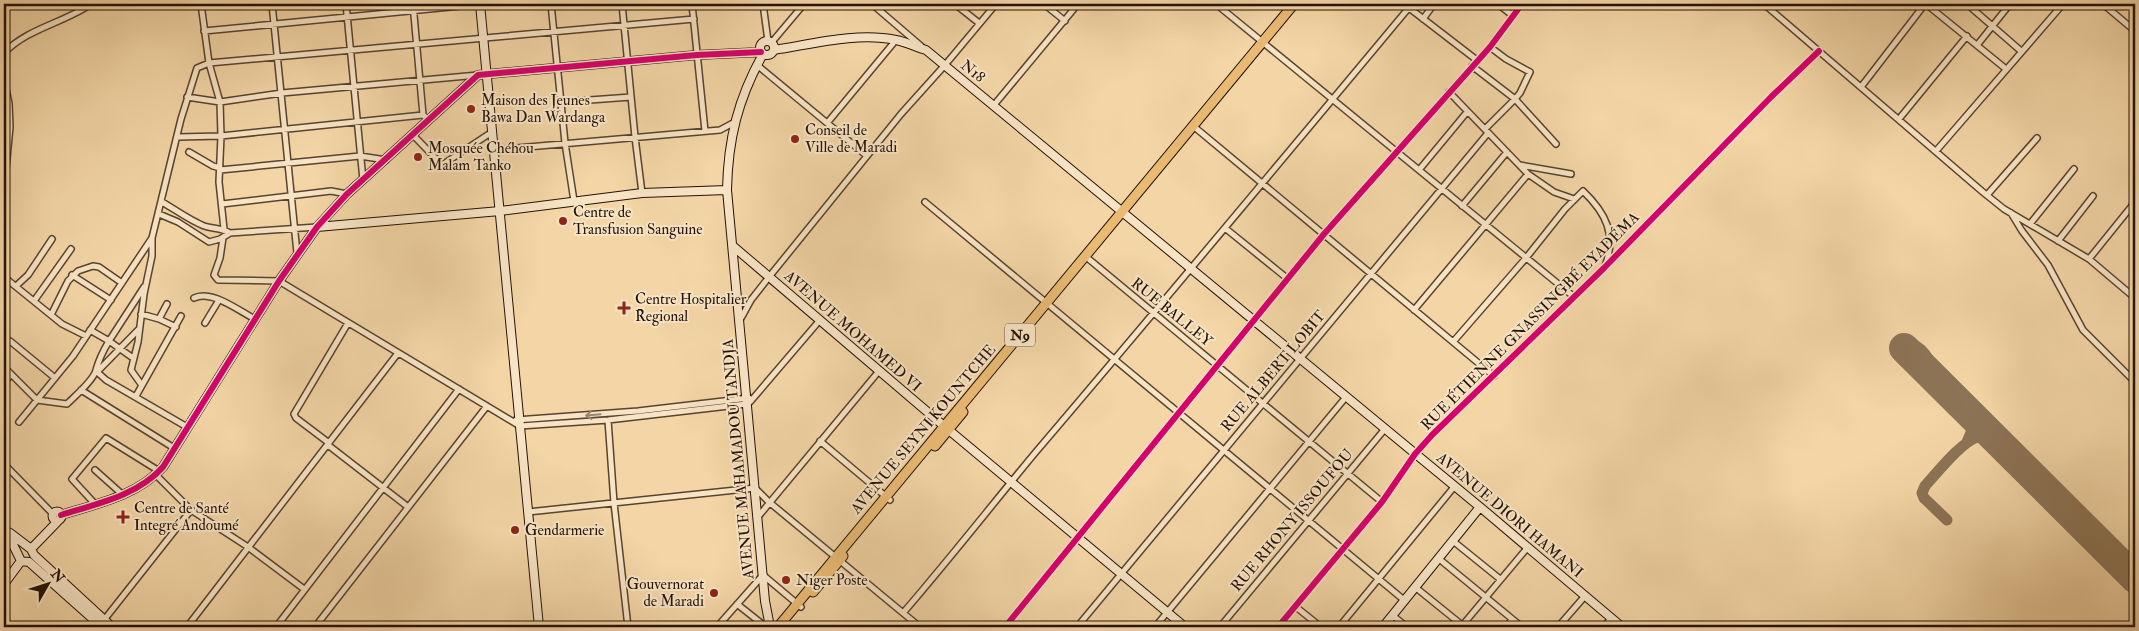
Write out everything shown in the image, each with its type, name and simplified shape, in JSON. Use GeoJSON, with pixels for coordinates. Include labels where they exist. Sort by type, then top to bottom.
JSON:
{"type":"FeatureCollection","features":[{"type":"Feature","properties":{"kind":"highway","name":"N9"},"geometry":{"type":"LineString","coordinates":[[1266,43],[1294,4]]}},
{"type":"Feature","properties":{"kind":"highway","name":"N9"},"geometry":{"type":"LineString","coordinates":[[1266,43],[1300,4]]}},
{"type":"Feature","properties":{"kind":"highway","name":"AVENUE SEYNI KOUNTCHE"},"geometry":{"type":"LineString","coordinates":[[778,627],[799,605],[1194,127],[1266,43]]}},
{"type":"Feature","properties":{"kind":"highway","name":"AVENUE SEYNI KOUNTCHE"},"geometry":{"type":"LineString","coordinates":[[785,627],[799,605]]}},
{"type":"Feature","properties":{"kind":"highway","name":"N9"},"geometry":{"type":"LineString","coordinates":[[771,627],[778,627]]}},
{"type":"Feature","properties":{"kind":"street"},"geometry":{"type":"LineString","coordinates":[[4,53],[26,35],[72,16],[91,4]]}},
{"type":"Feature","properties":{"kind":"street"},"geometry":{"type":"LineString","coordinates":[[201,4],[209,63],[220,102],[220,169],[224,229]]}},
{"type":"Feature","properties":{"kind":"street"},"geometry":{"type":"LineString","coordinates":[[272,4],[297,253]]}},
{"type":"Feature","properties":{"kind":"street"},"geometry":{"type":"LineString","coordinates":[[346,4],[363,180]]}},
{"type":"Feature","properties":{"kind":"street"},"geometry":{"type":"LineString","coordinates":[[413,4],[420,80],[426,117]]}},
{"type":"Feature","properties":{"kind":"street"},"geometry":{"type":"LineString","coordinates":[[204,31],[480,4],[483,38],[482,74],[494,150],[517,422],[539,627]]}},
{"type":"Feature","properties":{"kind":"street"},"geometry":{"type":"LineString","coordinates":[[551,4],[565,143],[574,201]]}},
{"type":"Feature","properties":{"kind":"street"},"geometry":{"type":"LineString","coordinates":[[622,4],[642,192]]}},
{"type":"Feature","properties":{"kind":"street"},"geometry":{"type":"LineString","coordinates":[[692,4],[705,131]]}},
{"type":"Feature","properties":{"kind":"street"},"geometry":{"type":"LineString","coordinates":[[763,4],[771,44]]}},
{"type":"Feature","properties":{"kind":"street"},"geometry":{"type":"LineString","coordinates":[[771,44],[804,4]]}},
{"type":"Feature","properties":{"kind":"street"},"geometry":{"type":"LineString","coordinates":[[872,4],[926,50]]}},
{"type":"Feature","properties":{"kind":"street"},"geometry":{"type":"LineString","coordinates":[[955,4],[979,23]]}},
{"type":"Feature","properties":{"kind":"street"},"geometry":{"type":"LineString","coordinates":[[739,322],[751,300],[769,277],[901,114],[996,4]]}},
{"type":"Feature","properties":{"kind":"street"},"geometry":{"type":"LineString","coordinates":[[1044,4],[1064,21]]}},
{"type":"Feature","properties":{"kind":"street"},"geometry":{"type":"LineString","coordinates":[[994,105],[1078,4]]}},
{"type":"Feature","properties":{"kind":"street"},"geometry":{"type":"LineString","coordinates":[[1216,4],[1573,296]]}},
{"type":"Feature","properties":{"kind":"street"},"geometry":{"type":"LineString","coordinates":[[1423,19],[1434,4]]}},
{"type":"Feature","properties":{"kind":"street"},"geometry":{"type":"LineString","coordinates":[[1498,4],[1512,16]]}},
{"type":"Feature","properties":{"kind":"street"},"geometry":{"type":"LineString","coordinates":[[1004,627],[1076,536],[1255,321],[1324,234],[1448,92],[1478,61],[1522,4]]}},
{"type":"Feature","properties":{"kind":"street"},"geometry":{"type":"LineString","coordinates":[[1764,4],[1987,195],[2030,224],[2089,258],[2135,298]]}},
{"type":"Feature","properties":{"kind":"street"},"geometry":{"type":"LineString","coordinates":[[1861,87],[1925,4],[1978,44],[2006,69]]}},
{"type":"Feature","properties":{"kind":"street"},"geometry":{"type":"LineString","coordinates":[[1966,4],[2021,51]]}},
{"type":"Feature","properties":{"kind":"street"},"geometry":{"type":"LineString","coordinates":[[1978,44],[2010,4]]}},
{"type":"Feature","properties":{"kind":"street"},"geometry":{"type":"LineString","coordinates":[[1936,152],[2062,4]]}},
{"type":"Feature","properties":{"kind":"street"},"geometry":{"type":"LineString","coordinates":[[2102,4],[2135,31]]}},
{"type":"Feature","properties":{"kind":"street"},"geometry":{"type":"LineString","coordinates":[[903,613],[1192,269],[1408,5],[1423,19],[1478,61]]}},
{"type":"Feature","properties":{"kind":"street"},"geometry":{"type":"LineString","coordinates":[[141,384],[131,372],[152,256],[152,238],[195,70],[209,63],[694,19]]}},
{"type":"Feature","properties":{"kind":"street"},"geometry":{"type":"LineString","coordinates":[[1899,119],[1967,36]]}},
{"type":"Feature","properties":{"kind":"street","name":"N18"},"geometry":{"type":"LineString","coordinates":[[482,74],[698,55],[762,53],[770,55],[771,44],[860,39],[896,40],[926,50],[1124,212]]}},
{"type":"Feature","properties":{"kind":"street"},"geometry":{"type":"LineString","coordinates":[[828,122],[896,40]]}},
{"type":"Feature","properties":{"kind":"street","name":"AVENUE MAHAMADOU TANDJA"},"geometry":{"type":"LineString","coordinates":[[771,44],[761,44],[762,53],[749,79],[735,122],[728,156],[727,190],[734,247],[739,322],[748,401],[765,601],[771,627]]}},
{"type":"Feature","properties":{"kind":"street","name":"RUE ALBERT LOBIT"},"geometry":{"type":"LineString","coordinates":[[1077,627],[1261,403],[1300,359],[1486,131],[1520,93],[1530,72],[1506,59],[1490,47]]}},
{"type":"Feature","properties":{"kind":"street","name":"RUE ÉTIENNE GNASSINGBÉ EYADÉMA"},"geometry":{"type":"LineString","coordinates":[[1278,627],[1382,502],[1415,454],[1432,435],[1494,376],[1573,296],[1604,268],[1771,97],[1819,51]]}},
{"type":"Feature","properties":{"kind":"street"},"geometry":{"type":"LineString","coordinates":[[757,64],[867,156]]}},
{"type":"Feature","properties":{"kind":"street"},"geometry":{"type":"LineString","coordinates":[[1472,66],[1515,99],[1556,144]]}},
{"type":"Feature","properties":{"kind":"street"},"geometry":{"type":"LineString","coordinates":[[187,97],[220,102],[282,93],[482,74]]}},
{"type":"Feature","properties":{"kind":"street"},"geometry":{"type":"LineString","coordinates":[[4,584],[23,559],[49,532],[56,517],[123,495],[137,488],[158,473],[297,253],[317,227],[347,194],[413,135],[426,117],[482,74]]}},
{"type":"Feature","properties":{"kind":"street"},"geometry":{"type":"LineString","coordinates":[[4,80],[9,103],[10,127],[4,190]]}},
{"type":"Feature","properties":{"kind":"street"},"geometry":{"type":"LineString","coordinates":[[1448,92],[1528,174],[1554,192],[1574,200]]}},
{"type":"Feature","properties":{"kind":"street"},"geometry":{"type":"LineString","coordinates":[[576,101],[631,98]]}},
{"type":"Feature","properties":{"kind":"street"},"geometry":{"type":"LineString","coordinates":[[1419,170],[1467,112]]}},
{"type":"Feature","properties":{"kind":"street"},"geometry":{"type":"LineString","coordinates":[[178,137],[221,136],[426,117]]}},
{"type":"Feature","properties":{"kind":"street"},"geometry":{"type":"LineString","coordinates":[[494,150],[635,136],[720,130],[735,122]]}},
{"type":"Feature","properties":{"kind":"street"},"geometry":{"type":"LineString","coordinates":[[1194,127],[1494,376]]}},
{"type":"Feature","properties":{"kind":"street"},"geometry":{"type":"LineString","coordinates":[[413,135],[442,165],[492,132]]}},
{"type":"Feature","properties":{"kind":"street"},"geometry":{"type":"LineString","coordinates":[[1987,195],[2037,138]]}},
{"type":"Feature","properties":{"kind":"street"},"geometry":{"type":"LineString","coordinates":[[189,152],[220,169],[360,156],[387,160]]}},
{"type":"Feature","properties":{"kind":"street"},"geometry":{"type":"LineString","coordinates":[[1462,206],[1507,152]]}},
{"type":"Feature","properties":{"kind":"street"},"geometry":{"type":"LineString","coordinates":[[1519,165],[1571,174]]}},
{"type":"Feature","properties":{"kind":"street"},"geometry":{"type":"LineString","coordinates":[[2030,224],[2074,169]]}},
{"type":"Feature","properties":{"kind":"street"},"geometry":{"type":"LineString","coordinates":[[1414,310],[1528,174]]}},
{"type":"Feature","properties":{"kind":"street"},"geometry":{"type":"LineString","coordinates":[[159,214],[178,222],[209,242],[223,238],[230,233],[500,211],[642,192],[727,190]]}},
{"type":"Feature","properties":{"kind":"street"},"geometry":{"type":"LineString","coordinates":[[222,204],[331,191],[347,194]]}},
{"type":"Feature","properties":{"kind":"street"},"geometry":{"type":"LineString","coordinates":[[1454,342],[1583,191],[1600,209],[1610,233],[1611,246],[1604,268]]}},
{"type":"Feature","properties":{"kind":"street"},"geometry":{"type":"LineString","coordinates":[[2058,241],[2093,196]]}},
{"type":"Feature","properties":{"kind":"street"},"geometry":{"type":"LineString","coordinates":[[162,202],[201,224],[224,229],[230,233]]}},
{"type":"Feature","properties":{"kind":"street"},"geometry":{"type":"LineString","coordinates":[[925,202],[1404,600]]}},
{"type":"Feature","properties":{"kind":"street"},"geometry":{"type":"LineString","coordinates":[[2089,258],[2135,202]]}},
{"type":"Feature","properties":{"kind":"street","name":"AVENUE DIORI HAMANI"},"geometry":{"type":"LineString","coordinates":[[1124,212],[1622,627]]}},
{"type":"Feature","properties":{"kind":"street"},"geometry":{"type":"LineString","coordinates":[[2011,212],[2022,231],[2048,264],[2083,330],[2135,382]]}},
{"type":"Feature","properties":{"kind":"street"},"geometry":{"type":"LineString","coordinates":[[1226,228],[1288,279]]}},
{"type":"Feature","properties":{"kind":"street"},"geometry":{"type":"LineString","coordinates":[[19,422],[86,336],[152,238]]}},
{"type":"Feature","properties":{"kind":"street"},"geometry":{"type":"LineString","coordinates":[[223,238],[215,277],[225,281],[279,281],[487,406],[517,422],[608,420],[748,401],[820,320]]}},
{"type":"Feature","properties":{"kind":"street"},"geometry":{"type":"LineString","coordinates":[[16,286],[28,275],[52,239]]}},
{"type":"Feature","properties":{"kind":"street","name":"AVENUE MOHAMED VI"},"geometry":{"type":"LineString","coordinates":[[734,247],[946,428],[1186,627]]}},
{"type":"Feature","properties":{"kind":"street"},"geometry":{"type":"LineString","coordinates":[[34,301],[71,249]]}},
{"type":"Feature","properties":{"kind":"street","name":"RUE BALLEY"},"geometry":{"type":"LineString","coordinates":[[1087,258],[1382,502]]}},
{"type":"Feature","properties":{"kind":"street"},"geometry":{"type":"LineString","coordinates":[[51,315],[72,275],[78,271],[93,266],[99,267],[122,282]]}},
{"type":"Feature","properties":{"kind":"street"},"geometry":{"type":"LineString","coordinates":[[72,275],[111,300]]}},
{"type":"Feature","properties":{"kind":"street"},"geometry":{"type":"LineString","coordinates":[[4,277],[62,324],[86,336]]}},
{"type":"Feature","properties":{"kind":"street"},"geometry":{"type":"LineString","coordinates":[[146,284],[108,341],[96,363],[97,371],[113,384],[187,427]]}},
{"type":"Feature","properties":{"kind":"street"},"geometry":{"type":"LineString","coordinates":[[194,298],[204,294],[255,319]]}},
{"type":"Feature","properties":{"kind":"street"},"geometry":{"type":"LineString","coordinates":[[205,323],[219,300]]}},
{"type":"Feature","properties":{"kind":"street"},"geometry":{"type":"LineString","coordinates":[[159,319],[167,304]]}},
{"type":"Feature","properties":{"kind":"street"},"geometry":{"type":"LineString","coordinates":[[141,314],[159,319],[176,327]]}},
{"type":"Feature","properties":{"kind":"street"},"geometry":{"type":"LineString","coordinates":[[136,396],[141,384],[181,316]]}},
{"type":"Feature","properties":{"kind":"street"},"geometry":{"type":"LineString","coordinates":[[348,323],[294,414],[296,418],[408,508]]}},
{"type":"Feature","properties":{"kind":"street"},"geometry":{"type":"LineString","coordinates":[[90,330],[133,358]]}},
{"type":"Feature","properties":{"kind":"street"},"geometry":{"type":"LineString","coordinates":[[4,367],[37,400],[67,404],[138,330]]}},
{"type":"Feature","properties":{"kind":"street"},"geometry":{"type":"LineString","coordinates":[[4,341],[10,341],[55,378]]}},
{"type":"Feature","properties":{"kind":"street"},"geometry":{"type":"LineString","coordinates":[[187,627],[398,353]]}},
{"type":"Feature","properties":{"kind":"street"},"geometry":{"type":"LineString","coordinates":[[757,518],[879,371]]}},
{"type":"Feature","properties":{"kind":"street"},"geometry":{"type":"LineString","coordinates":[[4,383],[11,374]]}},
{"type":"Feature","properties":{"kind":"street"},"geometry":{"type":"LineString","coordinates":[[276,627],[459,389]]}},
{"type":"Feature","properties":{"kind":"street"},"geometry":{"type":"LineString","coordinates":[[81,390],[127,421],[174,448]]}},
{"type":"Feature","properties":{"kind":"street"},"geometry":{"type":"LineString","coordinates":[[1155,627],[1308,441],[1346,398]]}},
{"type":"Feature","properties":{"kind":"street"},"geometry":{"type":"LineString","coordinates":[[315,627],[487,406]]}},
{"type":"Feature","properties":{"kind":"street"},"geometry":{"type":"LineString","coordinates":[[517,422],[702,407]]}},
{"type":"Feature","properties":{"kind":"street"},"geometry":{"type":"LineString","coordinates":[[608,420],[614,503],[628,627]]}},
{"type":"Feature","properties":{"kind":"street","name":"RUE RHONY ISSOUFOU"},"geometry":{"type":"LineString","coordinates":[[1220,627],[1384,430]]}},
{"type":"Feature","properties":{"kind":"street"},"geometry":{"type":"LineString","coordinates":[[95,504],[72,479],[106,438],[158,473],[191,510],[248,548],[304,589]]}},
{"type":"Feature","properties":{"kind":"street"},"geometry":{"type":"LineString","coordinates":[[820,441],[888,498]]}},
{"type":"Feature","properties":{"kind":"street"},"geometry":{"type":"LineString","coordinates":[[4,464],[56,517]]}},
{"type":"Feature","properties":{"kind":"street"},"geometry":{"type":"LineString","coordinates":[[95,470],[123,495]]}},
{"type":"Feature","properties":{"kind":"street"},"geometry":{"type":"LineString","coordinates":[[1339,627],[1454,486]]}},
{"type":"Feature","properties":{"kind":"street"},"geometry":{"type":"LineString","coordinates":[[528,512],[755,488],[920,627]]}},
{"type":"Feature","properties":{"kind":"street"},"geometry":{"type":"LineString","coordinates":[[1382,627],[1480,507]]}},
{"type":"Feature","properties":{"kind":"street"},"geometry":{"type":"LineString","coordinates":[[103,624],[191,510]]}},
{"type":"Feature","properties":{"kind":"street"},"geometry":{"type":"LineString","coordinates":[[6,529],[31,550],[103,624]]}},
{"type":"Feature","properties":{"kind":"street"},"geometry":{"type":"LineString","coordinates":[[6,529],[23,559],[103,624],[112,627]]}},
{"type":"Feature","properties":{"kind":"street"},"geometry":{"type":"LineString","coordinates":[[1452,540],[1500,579]]}},
{"type":"Feature","properties":{"kind":"street"},"geometry":{"type":"LineString","coordinates":[[1415,587],[1461,626],[1528,547]]}},
{"type":"Feature","properties":{"kind":"street"},"geometry":{"type":"LineString","coordinates":[[23,559],[21,548],[31,550]]}},
{"type":"Feature","properties":{"kind":"street"},"geometry":{"type":"LineString","coordinates":[[1438,558],[1522,627]]}},
{"type":"Feature","properties":{"kind":"street"},"geometry":{"type":"LineString","coordinates":[[717,627],[763,576],[799,605]]}},
{"type":"Feature","properties":{"kind":"street"},"geometry":{"type":"LineString","coordinates":[[1558,627],[1585,596]]}},
{"type":"Feature","properties":{"kind":"street"},"geometry":{"type":"LineString","coordinates":[[737,604],[766,627]]}},
{"type":"Feature","properties":{"kind":"street"},"geometry":{"type":"LineString","coordinates":[[1296,607],[1321,627]]}},
{"type":"Feature","properties":{"kind":"street"},"geometry":{"type":"LineString","coordinates":[[1392,616],[1407,627]]}},
{"type":"Feature","properties":{"kind":"street"},"geometry":{"type":"LineString","coordinates":[[1604,627],[1611,618]]}},
{"type":"Feature","properties":{"kind":"street"},"geometry":{"type":"LineString","coordinates":[[1506,627],[1512,620]]}},
{"type":"Feature","properties":{"kind":"taxiway"},"geometry":{"type":"LineString","coordinates":[[1908,344],[1915,345],[1925,354],[1941,385],[1902,359],[1901,353],[1908,344]]}},
{"type":"Feature","properties":{"kind":"taxiway"},"geometry":{"type":"LineString","coordinates":[[1967,442],[1972,430],[1968,411]]}},
{"type":"Feature","properties":{"kind":"taxiway"},"geometry":{"type":"LineString","coordinates":[[1947,520],[1924,498],[1922,493],[1925,486],[1950,458],[1972,440],[1983,437],[1998,441]]}},
{"type":"Feature","properties":{"kind":"runway"},"geometry":{"type":"LineString","coordinates":[[1904,348],[2135,578]]}},
{"type":"Feature","properties":{"kind":"cycle path"},"geometry":{"type":"LineString","coordinates":[[1005,627],[1324,234],[1490,47],[1522,4]]}},
{"type":"Feature","properties":{"kind":"cycle path"},"geometry":{"type":"LineString","coordinates":[[1278,627],[1382,502],[1415,454],[1432,435],[1604,268],[1771,97],[1819,51]]}},
{"type":"Feature","properties":{"kind":"cycle path"},"geometry":{"type":"LineString","coordinates":[[61,515],[102,503],[129,492],[153,477],[163,467],[279,281],[317,227],[347,194],[478,75],[697,55],[761,52]]}},
{"type":"Feature","properties":{"kind":"place","name":"Maison des Jeunes Bawa Dan Wardanga"},"geometry":{"type":"Point","coordinates":[471,109]}},
{"type":"Feature","properties":{"kind":"place","name":"Conseil de Ville de Maradi"},"geometry":{"type":"Point","coordinates":[795,139]}},
{"type":"Feature","properties":{"kind":"place","name":"Mosquée Chéhou Malam Tanko"},"geometry":{"type":"Point","coordinates":[418,157]}},
{"type":"Feature","properties":{"kind":"place","name":"Centre de Transfusion Sanguine"},"geometry":{"type":"Point","coordinates":[563,221]}},
{"type":"Feature","properties":{"kind":"place","name":"Centre Hospitalier Regional"},"geometry":{"type":"Point","coordinates":[624,308]}},
{"type":"Feature","properties":{"kind":"place","name":"Centre de Santé Integré Andoumé"},"geometry":{"type":"Point","coordinates":[123,517]}},
{"type":"Feature","properties":{"kind":"place","name":"Gendarmerie"},"geometry":{"type":"Point","coordinates":[515,530]}},
{"type":"Feature","properties":{"kind":"place","name":"Niger Poste"},"geometry":{"type":"Point","coordinates":[786,580]}},
{"type":"Feature","properties":{"kind":"place","name":"Gouvernorat de Maradi"},"geometry":{"type":"Point","coordinates":[714,593]}}]}
